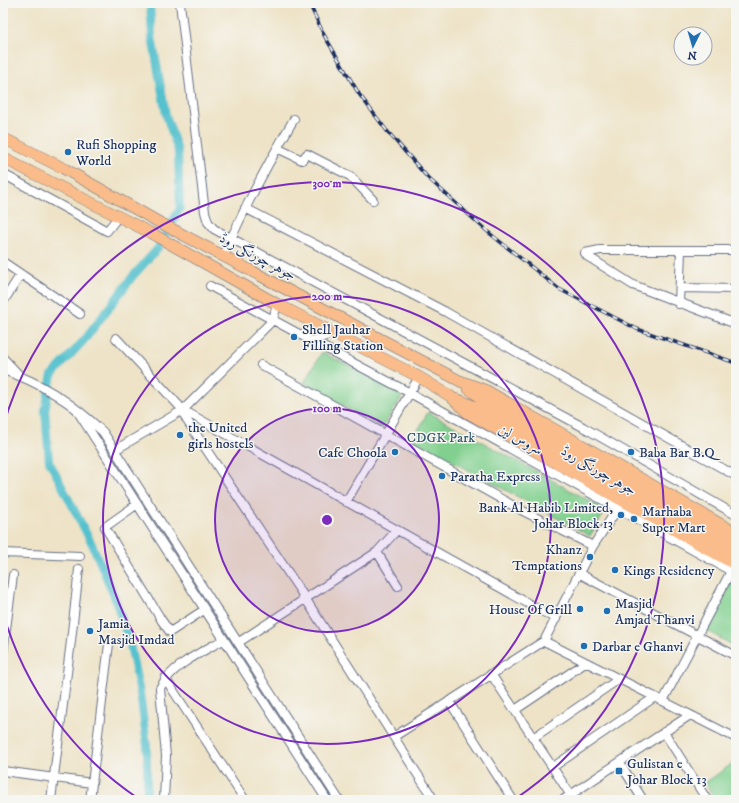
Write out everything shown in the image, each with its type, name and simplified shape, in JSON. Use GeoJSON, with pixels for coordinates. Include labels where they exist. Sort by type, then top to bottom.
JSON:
{"type":"FeatureCollection","features":[{"type":"Feature","properties":{"kind":"main road","name":"جوہر چورنگی روڈ"},"geometry":{"type":"LineString","coordinates":[[3,138],[63,168],[155,220],[224,255],[460,381],[487,391],[736,533]]}},
{"type":"Feature","properties":{"kind":"main road","name":"جوہر چورنگی روڈ"},"geometry":{"type":"LineString","coordinates":[[3,158],[149,232],[277,304],[419,377],[450,396],[476,407],[736,554]]}},
{"type":"Feature","properties":{"kind":"main road","name":"جوہر چورنگی روڈ"},"geometry":{"type":"LineString","coordinates":[[460,381],[484,400],[736,543]]}},
{"type":"Feature","properties":{"kind":"main road","name":"جوہر چورنگی روڈ"},"geometry":{"type":"LineString","coordinates":[[450,396],[465,418],[734,570]]}},
{"type":"Feature","properties":{"kind":"street"},"geometry":{"type":"LineString","coordinates":[[180,3],[206,217],[214,229],[583,427],[736,515]]}},
{"type":"Feature","properties":{"kind":"street"},"geometry":{"type":"LineString","coordinates":[[224,255],[231,238],[277,148],[294,120]]}},
{"type":"Feature","properties":{"kind":"street"},"geometry":{"type":"LineString","coordinates":[[277,148],[302,160],[307,154],[348,174],[373,200]]}},
{"type":"Feature","properties":{"kind":"street"},"geometry":{"type":"LineString","coordinates":[[3,174],[107,231],[118,217]]}},
{"type":"Feature","properties":{"kind":"street"},"geometry":{"type":"LineString","coordinates":[[246,208],[450,315],[736,476]]}},
{"type":"Feature","properties":{"kind":"street"},"geometry":{"type":"LineString","coordinates":[[736,250],[600,250],[585,253],[587,256],[633,285],[679,304],[736,324]]}},
{"type":"Feature","properties":{"kind":"street"},"geometry":{"type":"LineString","coordinates":[[679,304],[681,288],[681,250]]}},
{"type":"Feature","properties":{"kind":"street"},"geometry":{"type":"LineString","coordinates":[[3,262],[80,314]]}},
{"type":"Feature","properties":{"kind":"street"},"geometry":{"type":"LineString","coordinates":[[3,302],[21,274]]}},
{"type":"Feature","properties":{"kind":"street","name":"سروس لین"},"geometry":{"type":"LineString","coordinates":[[210,286],[410,393],[465,418],[618,508],[734,570]]}},
{"type":"Feature","properties":{"kind":"street"},"geometry":{"type":"LineString","coordinates":[[681,288],[736,289]]}},
{"type":"Feature","properties":{"kind":"street"},"geometry":{"type":"LineString","coordinates":[[115,450],[183,410],[273,320],[277,304]]}},
{"type":"Feature","properties":{"kind":"street"},"geometry":{"type":"LineString","coordinates":[[312,341],[334,333]]}},
{"type":"Feature","properties":{"kind":"street"},"geometry":{"type":"LineString","coordinates":[[116,338],[183,410],[556,619]]}},
{"type":"Feature","properties":{"kind":"street"},"geometry":{"type":"LineString","coordinates":[[3,358],[20,376]]}},
{"type":"Feature","properties":{"kind":"street"},"geometry":{"type":"LineString","coordinates":[[261,365],[521,510],[593,546]]}},
{"type":"Feature","properties":{"kind":"street"},"geometry":{"type":"LineString","coordinates":[[3,370],[20,376],[72,406],[103,432],[337,797],[327,800],[72,406]]}},
{"type":"Feature","properties":{"kind":"street"},"geometry":{"type":"LineString","coordinates":[[346,502],[387,435],[419,377]]}},
{"type":"Feature","properties":{"kind":"street"},"geometry":{"type":"LineString","coordinates":[[183,410],[186,419],[395,736],[434,800]]}},
{"type":"Feature","properties":{"kind":"street"},"geometry":{"type":"LineString","coordinates":[[136,506],[105,527],[162,620],[170,632],[204,610]]}},
{"type":"Feature","properties":{"kind":"street"},"geometry":{"type":"LineString","coordinates":[[395,736],[544,641],[580,574],[593,546],[618,508]]}},
{"type":"Feature","properties":{"kind":"street"},"geometry":{"type":"LineString","coordinates":[[238,642],[377,552],[397,530]]}},
{"type":"Feature","properties":{"kind":"street"},"geometry":{"type":"LineString","coordinates":[[377,552],[398,586]]}},
{"type":"Feature","properties":{"kind":"street"},"geometry":{"type":"LineString","coordinates":[[3,553],[80,556]]}},
{"type":"Feature","properties":{"kind":"street"},"geometry":{"type":"LineString","coordinates":[[51,800],[78,569]]}},
{"type":"Feature","properties":{"kind":"street"},"geometry":{"type":"LineString","coordinates":[[663,701],[697,635],[734,570]]}},
{"type":"Feature","properties":{"kind":"street"},"geometry":{"type":"LineString","coordinates":[[580,574],[736,656]]}},
{"type":"Feature","properties":{"kind":"street"},"geometry":{"type":"LineString","coordinates":[[3,652],[13,575]]}},
{"type":"Feature","properties":{"kind":"street"},"geometry":{"type":"LineString","coordinates":[[165,798],[166,756],[160,688],[165,678],[185,662],[223,640]]}},
{"type":"Feature","properties":{"kind":"street"},"geometry":{"type":"LineString","coordinates":[[544,641],[736,738]]}},
{"type":"Feature","properties":{"kind":"street"},"geometry":{"type":"LineString","coordinates":[[90,800],[110,644]]}},
{"type":"Feature","properties":{"kind":"street"},"geometry":{"type":"LineString","coordinates":[[515,710],[585,662]]}},
{"type":"Feature","properties":{"kind":"street"},"geometry":{"type":"LineString","coordinates":[[491,674],[573,797]]}},
{"type":"Feature","properties":{"kind":"street"},"geometry":{"type":"LineString","coordinates":[[165,678],[245,800]]}},
{"type":"Feature","properties":{"kind":"street"},"geometry":{"type":"LineString","coordinates":[[533,738],[620,679]]}},
{"type":"Feature","properties":{"kind":"street"},"geometry":{"type":"LineString","coordinates":[[553,767],[655,697]]}},
{"type":"Feature","properties":{"kind":"street"},"geometry":{"type":"LineString","coordinates":[[449,701],[513,800]]}},
{"type":"Feature","properties":{"kind":"street"},"geometry":{"type":"LineString","coordinates":[[563,800],[573,797],[690,715]]}},
{"type":"Feature","properties":{"kind":"street"},"geometry":{"type":"LineString","coordinates":[[664,732],[708,800]]}},
{"type":"Feature","properties":{"kind":"street"},"geometry":{"type":"LineString","coordinates":[[620,763],[643,800]]}},
{"type":"Feature","properties":{"kind":"street"},"geometry":{"type":"LineString","coordinates":[[3,771],[92,783]]}},
{"type":"Feature","properties":{"kind":"green space"},"geometry":{"type":"Polygon","coordinates":[[[322,352],[404,394],[382,428],[304,383],[322,352]]]}},
{"type":"Feature","properties":{"kind":"green space","name":"CDGK Park"},"geometry":{"type":"Polygon","coordinates":[[[428,412],[606,510],[590,536],[413,440],[428,412]]]}},
{"type":"Feature","properties":{"kind":"green space"},"geometry":{"type":"Polygon","coordinates":[[[731,582],[736,585],[736,647],[705,630],[731,582]]]}},
{"type":"Feature","properties":{"kind":"green space"},"geometry":{"type":"Polygon","coordinates":[[[736,761],[736,800],[716,800],[705,783],[736,761]]]}},
{"type":"Feature","properties":{"kind":"waterway"},"geometry":{"type":"LineString","coordinates":[[147,800],[147,746],[140,693],[130,645],[114,596],[92,544],[49,461],[45,410],[52,375],[86,338],[133,276],[158,248],[180,208],[178,151],[166,115],[152,37],[150,3]]}},
{"type":"Feature","properties":{"kind":"railway"},"geometry":{"type":"LineString","coordinates":[[309,3],[324,35],[359,94],[387,131],[428,178],[488,232],[559,289],[637,329],[736,363]]}},
{"type":"Feature","properties":{"kind":"place","name":"Rufi Shopping World"},"geometry":{"type":"Point","coordinates":[68,152]}},
{"type":"Feature","properties":{"kind":"place","name":"Shell Jauhar Filling Station"},"geometry":{"type":"Point","coordinates":[294,337]}},
{"type":"Feature","properties":{"kind":"place","name":"the United girls hostels"},"geometry":{"type":"Point","coordinates":[180,435]}},
{"type":"Feature","properties":{"kind":"place","name":"Cafe Choola"},"geometry":{"type":"Point","coordinates":[395,452]}},
{"type":"Feature","properties":{"kind":"place","name":"Baba Bar B.Q"},"geometry":{"type":"Point","coordinates":[631,452]}},
{"type":"Feature","properties":{"kind":"place","name":"Paratha Express"},"geometry":{"type":"Point","coordinates":[442,476]}},
{"type":"Feature","properties":{"kind":"place","name":"Bank Al Habib Limited, Johar Block 13"},"geometry":{"type":"Point","coordinates":[621,515]}},
{"type":"Feature","properties":{"kind":"place","name":"Marhaba Super Mart"},"geometry":{"type":"Point","coordinates":[634,519]}},
{"type":"Feature","properties":{"kind":"place","name":"Khanz Temptations"},"geometry":{"type":"Point","coordinates":[590,557]}},
{"type":"Feature","properties":{"kind":"place","name":"Kings Residency"},"geometry":{"type":"Point","coordinates":[615,570]}},
{"type":"Feature","properties":{"kind":"place","name":"House Of Grill"},"geometry":{"type":"Point","coordinates":[580,609]}},
{"type":"Feature","properties":{"kind":"place","name":"Masjid Amjad Thanvi"},"geometry":{"type":"Point","coordinates":[607,611]}},
{"type":"Feature","properties":{"kind":"place","name":"Jamia Masjid Imdad"},"geometry":{"type":"Point","coordinates":[90,631]}},
{"type":"Feature","properties":{"kind":"place","name":"Darbar e Ghanvi"},"geometry":{"type":"Point","coordinates":[584,646]}},
{"type":"Feature","properties":{"kind":"place","name":"Gulistan e Johar Block 13"},"geometry":{"type":"Point","coordinates":[619,771]}}]}
